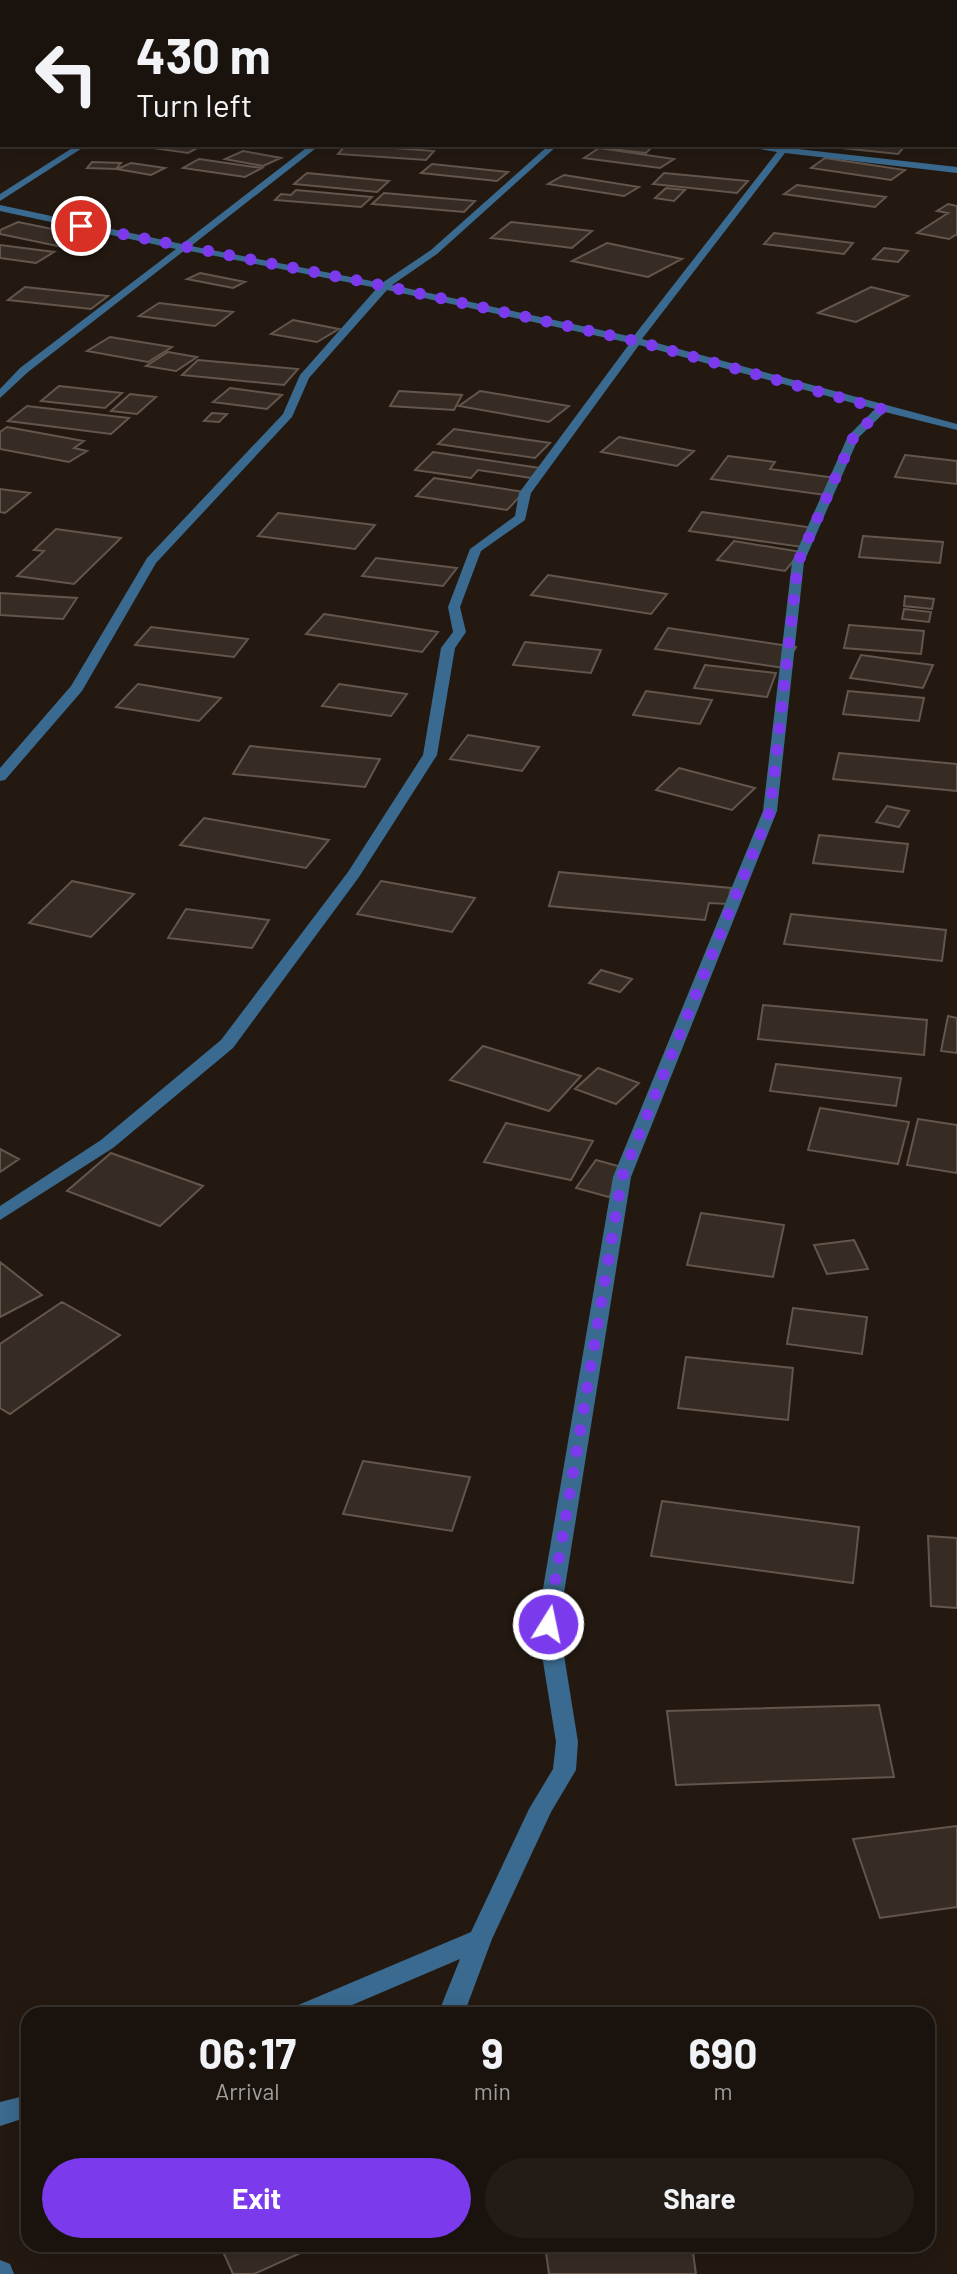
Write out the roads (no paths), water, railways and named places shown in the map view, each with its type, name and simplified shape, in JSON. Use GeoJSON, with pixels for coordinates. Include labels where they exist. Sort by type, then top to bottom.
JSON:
{"type":"FeatureCollection","features":[{"type":"Feature","properties":{"kind":"street"},"geometry":{"type":"LineString","coordinates":[[0,198],[80,147]]}},
{"type":"Feature","properties":{"kind":"street"},"geometry":{"type":"LineString","coordinates":[[0,395],[24,370],[313,147]]}},
{"type":"Feature","properties":{"kind":"street"},"geometry":{"type":"LineString","coordinates":[[0,777],[77,688],[151,561],[288,415],[304,377],[385,286],[434,252],[552,147]]}},
{"type":"Feature","properties":{"kind":"street"},"geometry":{"type":"LineString","coordinates":[[0,1214],[107,1144],[228,1044],[354,874],[430,755],[448,648],[460,632],[454,607],[476,549],[522,517],[525,493],[685,274],[785,148],[957,170]]}},
{"type":"Feature","properties":{"kind":"street"},"geometry":{"type":"LineString","coordinates":[[0,208],[179,248],[385,286],[636,341],[957,427]]}},
{"type":"Feature","properties":{"kind":"street"},"geometry":{"type":"LineString","coordinates":[[454,2007],[480,1939],[541,1809],[564,1770],[567,1742],[548,1624],[622,1177],[770,811],[798,562],[854,436],[882,409]]}},
{"type":"Feature","properties":{"kind":"street"},"geometry":{"type":"LineString","coordinates":[[321,2007],[480,1939]]}},
{"type":"Feature","properties":{"kind":"street"},"geometry":{"type":"LineString","coordinates":[[0,2114],[21,2108]]}}]}
